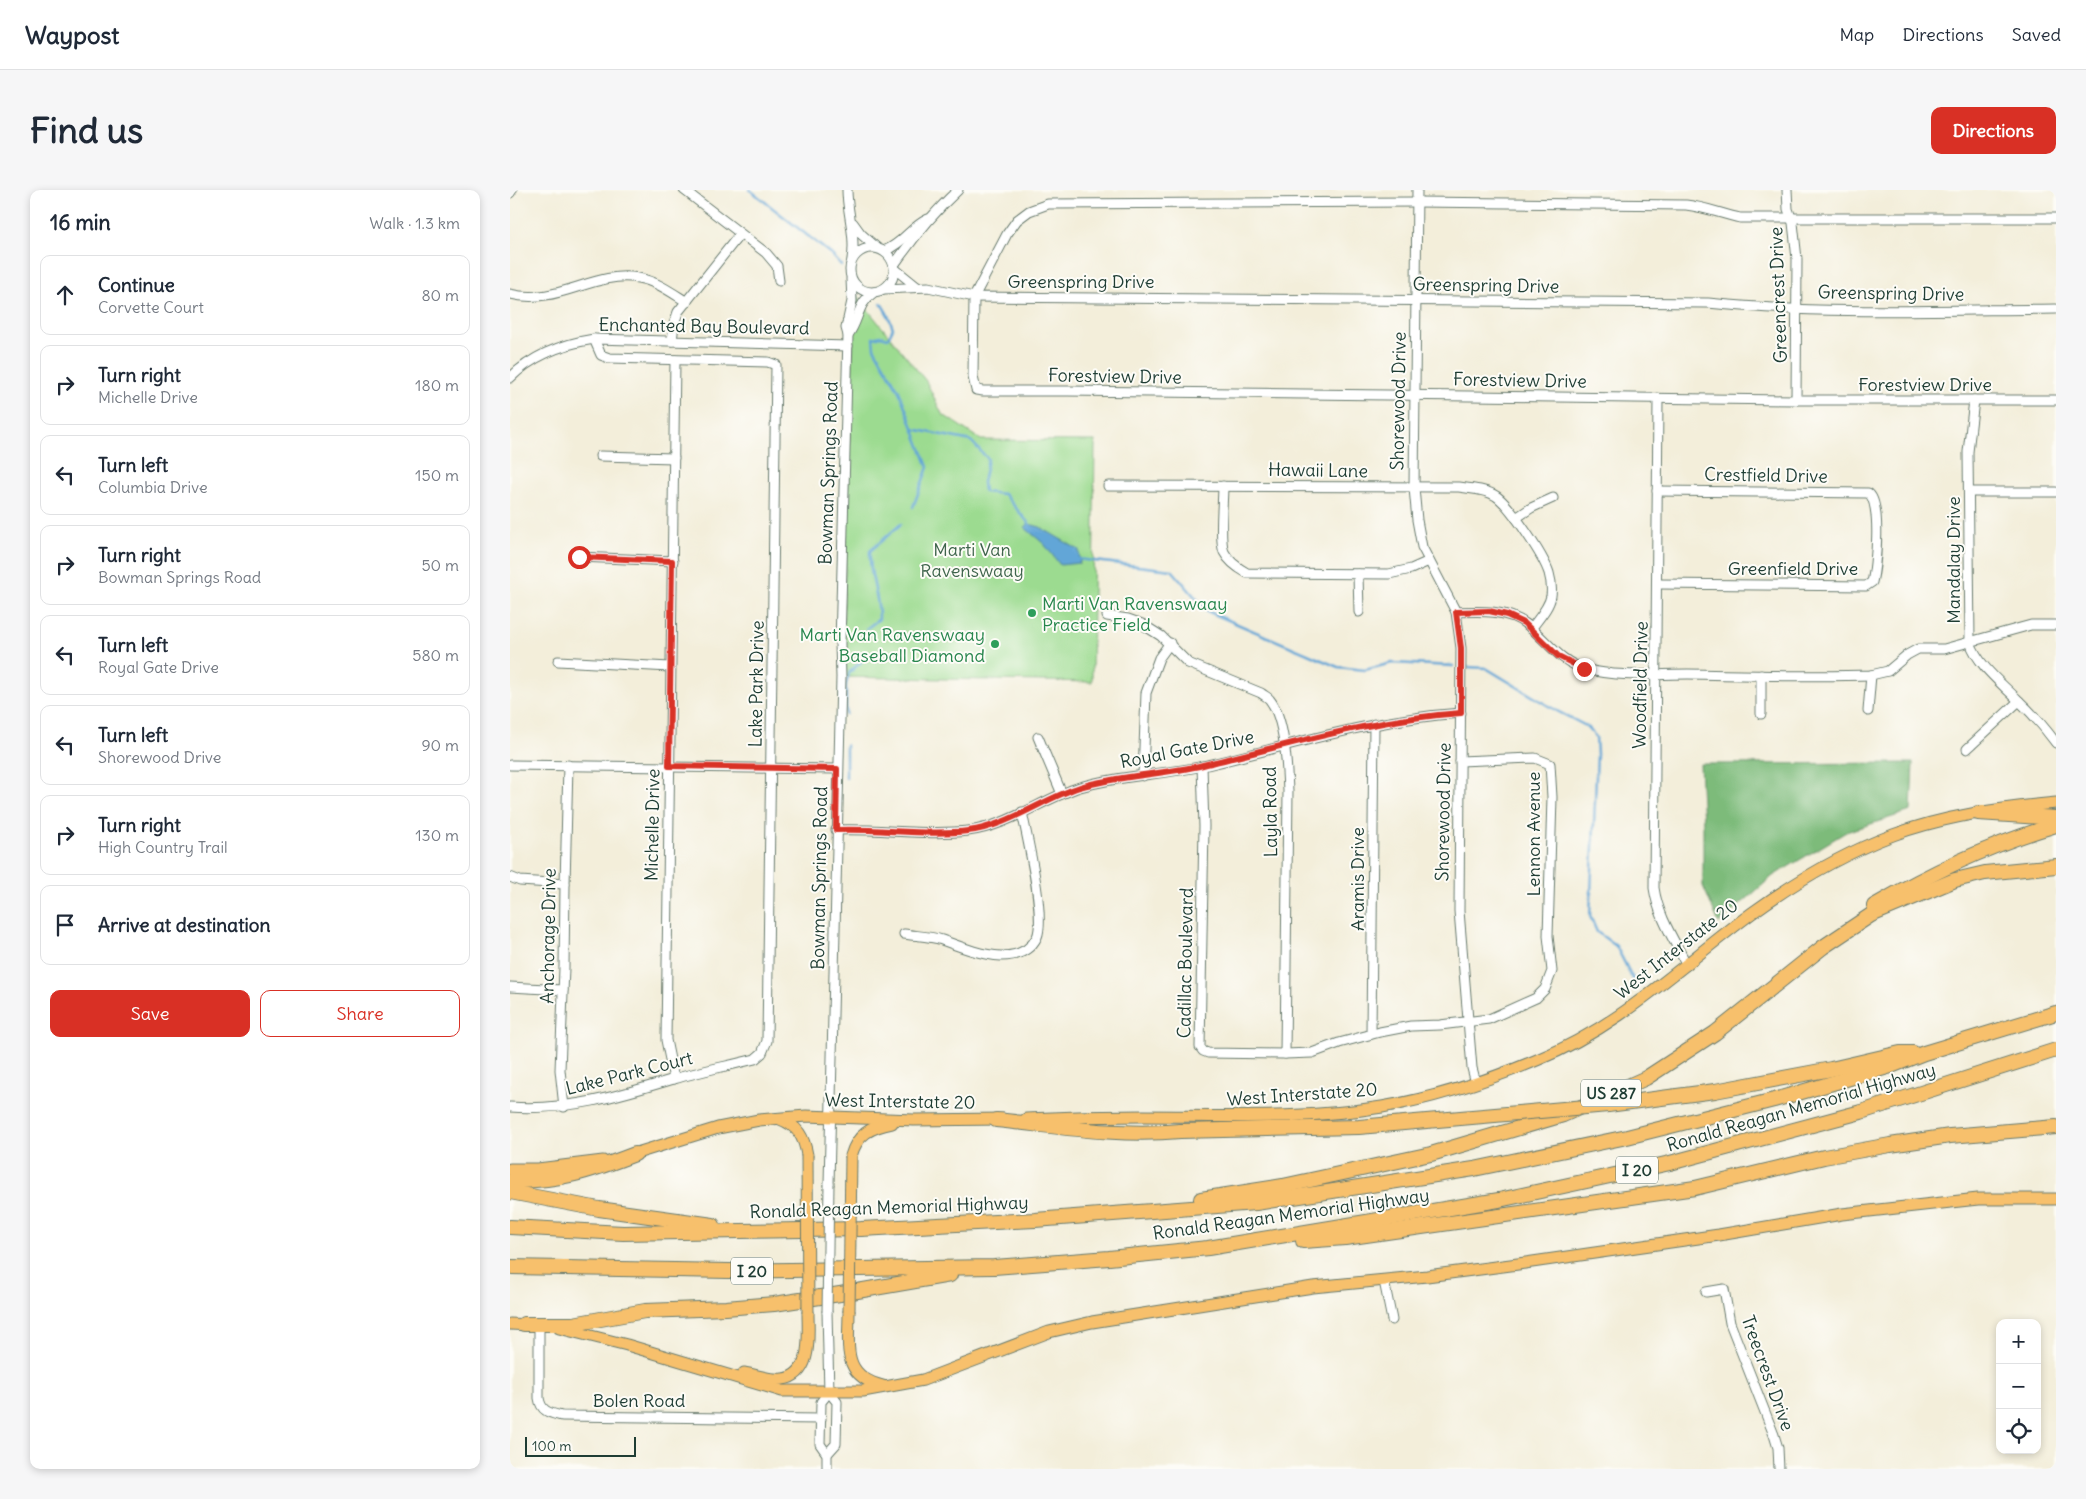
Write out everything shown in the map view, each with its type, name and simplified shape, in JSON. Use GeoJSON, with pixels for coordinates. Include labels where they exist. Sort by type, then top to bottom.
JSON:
{"type":"FeatureCollection","features":[{"type":"Feature","properties":{"kind":"highway"},"geometry":{"type":"LineString","coordinates":[[1978,813],[2056,818]]}},
{"type":"Feature","properties":{"kind":"highway"},"geometry":{"type":"LineString","coordinates":[[1855,925],[1863,913],[1933,872],[1996,845],[2056,825]]}},
{"type":"Feature","properties":{"kind":"highway","name":"US 287"},"geometry":{"type":"LineString","coordinates":[[1118,1214],[1283,1186],[1431,1154],[1563,1115],[1646,1078],[1715,1033],[1823,947],[1855,925],[1899,903],[1956,880],[1985,873],[2056,866]]}},
{"type":"Feature","properties":{"kind":"highway","name":"Ronald Reagan Memorial Highway"},"geometry":{"type":"LineString","coordinates":[[510,1227],[623,1232],[751,1232],[927,1226],[1256,1203],[1474,1169],[1627,1137],[1708,1117],[1892,1066],[1924,1053],[2056,1013]]}},
{"type":"Feature","properties":{"kind":"highway","name":"Ronald Reagan Memorial Highway"},"geometry":{"type":"LineString","coordinates":[[510,1267],[729,1271],[994,1267],[1208,1248],[1472,1205],[1670,1163],[1861,1112],[2056,1050]]}},
{"type":"Feature","properties":{"kind":"highway"},"geometry":{"type":"LineString","coordinates":[[996,1120],[1120,1133],[1152,1134],[1180,1131],[1359,1126],[1608,1105],[1715,1091],[1822,1071],[1900,1053],[1924,1053]]}},
{"type":"Feature","properties":{"kind":"highway"},"geometry":{"type":"LineString","coordinates":[[1208,1248],[1345,1238],[1613,1200],[1695,1188],[1824,1157],[1890,1145],[1950,1136],[2056,1127]]}},
{"type":"Feature","properties":{"kind":"highway"},"geometry":{"type":"LineString","coordinates":[[510,1181],[565,1178],[588,1172],[635,1154]]}},
{"type":"Feature","properties":{"kind":"highway"},"geometry":{"type":"LineString","coordinates":[[510,1192],[600,1209],[751,1232]]}},
{"type":"Feature","properties":{"kind":"highway"},"geometry":{"type":"LineString","coordinates":[[524,1324],[573,1324],[645,1311],[726,1308],[798,1301],[994,1267]]}},
{"type":"Feature","properties":{"kind":"main road","name":"West Interstate 20"},"geometry":{"type":"LineString","coordinates":[[510,1169],[538,1170],[593,1162],[635,1154],[718,1128],[778,1118],[996,1120],[1142,1116],[1241,1118],[1314,1115],[1390,1105],[1425,1098],[1538,1060],[1608,1023],[1650,995],[1765,904],[1794,884],[1834,862],[1893,835],[1944,820],[2011,807],[2056,803]]}},
{"type":"Feature","properties":{"kind":"main road"},"geometry":{"type":"LineString","coordinates":[[703,1368],[730,1369],[758,1376],[783,1379],[797,1372],[805,1362],[808,1313],[807,1155],[805,1142],[799,1132],[790,1123],[778,1118]]}},
{"type":"Feature","properties":{"kind":"main road"},"geometry":{"type":"LineString","coordinates":[[888,1387],[866,1380],[853,1368],[849,1352],[851,1156],[854,1145],[859,1137],[869,1130],[882,1125],[914,1120]]}},
{"type":"Feature","properties":{"kind":"main road"},"geometry":{"type":"LineString","coordinates":[[510,1324],[539,1326],[592,1336],[782,1391],[864,1391],[924,1380],[1049,1332],[1073,1326],[1313,1287],[1384,1281],[1518,1264],[1718,1235],[1842,1214],[1929,1203],[1978,1199],[2056,1199]]}},
{"type":"Feature","properties":{"kind":"street"},"geometry":{"type":"LineString","coordinates":[[684,190],[774,261],[779,271],[779,281]]}},
{"type":"Feature","properties":{"kind":"street"},"geometry":{"type":"LineString","coordinates":[[847,190],[847,203],[854,242],[849,272],[851,279],[862,290],[874,292],[884,289],[894,277],[894,267],[889,255],[861,234],[850,218]]}},
{"type":"Feature","properties":{"kind":"street"},"geometry":{"type":"LineString","coordinates":[[852,258],[863,249],[880,249],[898,244],[958,190]]}},
{"type":"Feature","properties":{"kind":"street","name":"Shorewood Drive"},"geometry":{"type":"LineString","coordinates":[[1417,190],[1414,488],[1418,529],[1422,546],[1456,612],[1461,648],[1458,911],[1472,1068],[1476,1082]]}},
{"type":"Feature","properties":{"kind":"street","name":"Greencrest Drive"},"geometry":{"type":"LineString","coordinates":[[1787,190],[1788,209],[1792,218],[1797,259],[1796,400]]}},
{"type":"Feature","properties":{"kind":"street"},"geometry":{"type":"LineString","coordinates":[[974,297],[1007,234],[1017,220],[1030,211],[1048,204],[1417,202],[1686,205],[1702,207],[1740,218],[2056,218]]}},
{"type":"Feature","properties":{"kind":"street"},"geometry":{"type":"LineString","coordinates":[[894,267],[923,229],[928,219]]}},
{"type":"Feature","properties":{"kind":"street"},"geometry":{"type":"LineString","coordinates":[[672,341],[678,312],[740,234]]}},
{"type":"Feature","properties":{"kind":"street","name":"Greenspring Drive"},"geometry":{"type":"LineString","coordinates":[[894,267],[916,286]]}},
{"type":"Feature","properties":{"kind":"street"},"geometry":{"type":"LineString","coordinates":[[510,294],[525,297],[554,295],[607,279],[629,277],[657,284],[687,302]]}},
{"type":"Feature","properties":{"kind":"street","name":"Bowman Springs Road"},"geometry":{"type":"LineString","coordinates":[[829,1392],[829,1117],[848,346],[846,328],[852,301],[851,279]]}},
{"type":"Feature","properties":{"kind":"street","name":"Greenspring Drive"},"geometry":{"type":"LineString","coordinates":[[884,289],[916,286],[974,297],[1130,297],[1275,301],[1416,300],[1708,303],[1890,311],[2056,309]]}},
{"type":"Feature","properties":{"kind":"street","name":"Bowman Springs Road"},"geometry":{"type":"LineString","coordinates":[[848,335],[852,330],[861,304],[874,292]]}},
{"type":"Feature","properties":{"kind":"street","name":"Forestview Drive"},"geometry":{"type":"LineString","coordinates":[[974,297],[974,386],[976,390],[983,392],[1796,400],[2056,400]]}},
{"type":"Feature","properties":{"kind":"street"},"geometry":{"type":"LineString","coordinates":[[594,339],[601,355],[609,358],[675,360]]}},
{"type":"Feature","properties":{"kind":"street","name":"Enchanted Bay Boulevard"},"geometry":{"type":"LineString","coordinates":[[510,378],[521,367],[545,353],[561,346],[594,339],[848,346]]}},
{"type":"Feature","properties":{"kind":"street","name":"Lake Park Drive"},"geometry":{"type":"LineString","coordinates":[[675,360],[768,362],[776,365],[767,1041],[762,1054],[755,1058]]}},
{"type":"Feature","properties":{"kind":"street","name":"Michelle Drive"},"geometry":{"type":"LineString","coordinates":[[674,1079],[666,1040],[675,360]]}},
{"type":"Feature","properties":{"kind":"street","name":"Woodfield Drive"},"geometry":{"type":"LineString","coordinates":[[1658,398],[1658,584],[1654,888],[1656,903],[1662,919],[1687,965]]}},
{"type":"Feature","properties":{"kind":"street","name":"Mandalay Drive"},"geometry":{"type":"LineString","coordinates":[[1974,400],[1969,434],[1970,642],[1972,649],[1993,676],[2019,701],[2056,743]]}},
{"type":"Feature","properties":{"kind":"street"},"geometry":{"type":"LineString","coordinates":[[600,456],[674,458]]}},
{"type":"Feature","properties":{"kind":"street","name":"Hawaii Lane"},"geometry":{"type":"LineString","coordinates":[[1108,486],[1459,487],[1482,490],[1496,496],[1508,508],[1549,573],[1552,589],[1548,603],[1531,629]]}},
{"type":"Feature","properties":{"kind":"street"},"geometry":{"type":"LineString","coordinates":[[1223,486],[1222,541],[1224,552],[1234,565],[1247,574],[1389,574],[1410,569],[1429,561]]}},
{"type":"Feature","properties":{"kind":"street","name":"Crestfield Drive"},"geometry":{"type":"LineString","coordinates":[[1657,490],[1857,493],[1868,494],[1874,498]]}},
{"type":"Feature","properties":{"kind":"street"},"geometry":{"type":"LineString","coordinates":[[1969,492],[2056,492]]}},
{"type":"Feature","properties":{"kind":"street"},"geometry":{"type":"LineString","coordinates":[[1516,518],[1531,508],[1553,498]]}},
{"type":"Feature","properties":{"kind":"street","name":"Greenfield Drive"},"geometry":{"type":"LineString","coordinates":[[1658,584],[1866,586],[1870,584],[1874,573],[1877,523],[1874,498]]}},
{"type":"Feature","properties":{"kind":"street"},"geometry":{"type":"LineString","coordinates":[[579,557],[672,561]]}},
{"type":"Feature","properties":{"kind":"street"},"geometry":{"type":"LineString","coordinates":[[1358,574],[1359,612]]}},
{"type":"Feature","properties":{"kind":"street"},"geometry":{"type":"LineString","coordinates":[[1456,612],[1489,611],[1507,615],[1524,623],[1558,656],[1584,669],[1618,674],[1871,675],[1888,671],[1907,655],[1918,649],[1944,649],[2031,625],[2056,625]]}},
{"type":"Feature","properties":{"kind":"street","name":"Layla Road"},"geometry":{"type":"LineString","coordinates":[[1107,616],[1128,618],[1142,624],[1170,643],[1188,663],[1257,691],[1270,699],[1276,713],[1284,745],[1288,791],[1285,1054]]}},
{"type":"Feature","properties":{"kind":"street"},"geometry":{"type":"LineString","coordinates":[[1144,776],[1146,693],[1160,658],[1170,643]]}},
{"type":"Feature","properties":{"kind":"street"},"geometry":{"type":"LineString","coordinates":[[558,661],[670,668]]}},
{"type":"Feature","properties":{"kind":"street"},"geometry":{"type":"LineString","coordinates":[[1761,675],[1761,714]]}},
{"type":"Feature","properties":{"kind":"street"},"geometry":{"type":"LineString","coordinates":[[1868,711],[1871,675]]}},
{"type":"Feature","properties":{"kind":"street"},"geometry":{"type":"LineString","coordinates":[[1967,749],[2019,701]]}},
{"type":"Feature","properties":{"kind":"street","name":"Royal Gate Drive"},"geometry":{"type":"LineString","coordinates":[[836,830],[969,831],[1008,820],[1062,794],[1104,781],[1202,766],[1374,724],[1418,716],[1461,713]]}},
{"type":"Feature","properties":{"kind":"street","name":"Aramis Drive"},"geometry":{"type":"LineString","coordinates":[[1371,1034],[1374,724]]}},
{"type":"Feature","properties":{"kind":"street"},"geometry":{"type":"LineString","coordinates":[[1038,738],[1062,794]]}},
{"type":"Feature","properties":{"kind":"street","name":"Lennon Avenue"},"geometry":{"type":"LineString","coordinates":[[1460,761],[1535,758],[1550,764],[1552,797],[1548,936],[1552,971],[1541,993]]}},
{"type":"Feature","properties":{"kind":"street"},"geometry":{"type":"LineString","coordinates":[[510,764],[837,769]]}},
{"type":"Feature","properties":{"kind":"street","name":"Anchorage Drive"},"geometry":{"type":"LineString","coordinates":[[564,1107],[560,1070],[568,765]]}},
{"type":"Feature","properties":{"kind":"street","name":"Cadillac Boulevard"},"geometry":{"type":"LineString","coordinates":[[1202,766],[1204,826],[1200,1047],[1203,1051],[1208,1053],[1312,1053],[1371,1034],[1411,1026],[1489,1019],[1518,1007],[1541,993]]}},
{"type":"Feature","properties":{"kind":"street"},"geometry":{"type":"LineString","coordinates":[[904,934],[940,939],[960,947],[1002,956],[1020,954],[1033,944],[1037,936],[1040,915],[1022,812]]}},
{"type":"Feature","properties":{"kind":"street"},"geometry":{"type":"LineString","coordinates":[[510,877],[520,881],[564,884]]}},
{"type":"Feature","properties":{"kind":"street"},"geometry":{"type":"LineString","coordinates":[[510,987],[563,990]]}},
{"type":"Feature","properties":{"kind":"street","name":"Lake Park Court"},"geometry":{"type":"LineString","coordinates":[[510,1106],[532,1108],[564,1107],[628,1093],[755,1058]]}},
{"type":"Feature","properties":{"kind":"street"},"geometry":{"type":"LineString","coordinates":[[1384,1281],[1392,1320]]}},
{"type":"Feature","properties":{"kind":"street","name":"Treecrest Drive"},"geometry":{"type":"LineString","coordinates":[[1706,1292],[1724,1289],[1730,1323],[1778,1448],[1779,1469]]}},
{"type":"Feature","properties":{"kind":"street","name":"Bolen Road"},"geometry":{"type":"LineString","coordinates":[[539,1326],[539,1398],[540,1405],[548,1413],[562,1416],[821,1419]]}},
{"type":"Feature","properties":{"kind":"street"},"geometry":{"type":"LineString","coordinates":[[827,1454],[836,1444],[837,1402],[829,1392],[821,1402],[820,1444],[827,1454],[827,1469]]}},
{"type":"Feature","properties":{"kind":"green space","name":"Marti Van Ravenswaay"},"geometry":{"type":"Polygon","coordinates":[[[855,294],[926,381],[942,414],[981,440],[1095,441],[1092,682],[841,677],[855,294]]]}},
{"type":"Feature","properties":{"kind":"green space"},"geometry":{"type":"Polygon","coordinates":[[[1913,763],[1911,811],[1846,832],[1773,876],[1719,923],[1703,886],[1700,764],[1913,763]]]}},
{"type":"Feature","properties":{"kind":"water"},"geometry":{"type":"Polygon","coordinates":[[[1029,524],[1040,527],[1079,550],[1080,563],[1060,565],[1044,544],[1024,527],[1029,524]]]}},
{"type":"Feature","properties":{"kind":"waterway"},"geometry":{"type":"LineString","coordinates":[[750,190],[832,255],[841,265]]}},
{"type":"Feature","properties":{"kind":"waterway"},"geometry":{"type":"LineString","coordinates":[[881,303],[893,328],[888,338],[881,336],[873,338],[874,348],[899,391],[928,467],[913,507]]}},
{"type":"Feature","properties":{"kind":"waterway"},"geometry":{"type":"LineString","coordinates":[[913,429],[971,441],[988,459],[983,482],[984,492],[1004,494],[1031,526]]}},
{"type":"Feature","properties":{"kind":"waterway"},"geometry":{"type":"LineString","coordinates":[[866,629],[879,619],[870,551],[901,524]]}},
{"type":"Feature","properties":{"kind":"waterway"},"geometry":{"type":"LineString","coordinates":[[1077,559],[1172,570],[1207,611],[1338,667],[1365,670],[1392,663],[1453,666]]}},
{"type":"Feature","properties":{"kind":"waterway"},"geometry":{"type":"LineString","coordinates":[[846,714],[846,685],[849,673],[863,660]]}},
{"type":"Feature","properties":{"kind":"waterway"},"geometry":{"type":"LineString","coordinates":[[1468,667],[1486,668],[1557,711],[1586,726],[1596,737],[1597,754],[1590,916],[1597,932],[1616,946],[1635,983]]}},
{"type":"Feature","properties":{"kind":"waterway"},"geometry":{"type":"LineString","coordinates":[[846,745],[846,778]]}},
{"type":"Feature","properties":{"kind":"place","name":"Marti Van Ravenswaay Practice Field"},"geometry":{"type":"Point","coordinates":[1032,613]}},
{"type":"Feature","properties":{"kind":"place","name":"Marti Van Ravenswaay Baseball Diamond"},"geometry":{"type":"Point","coordinates":[995,644]}},
{"type":"Feature","properties":{"kind":"route"},"geometry":{"type":"LineString","coordinates":[[579,557],[672,561],[669,766],[837,769],[836,830],[969,831],[1008,820],[1062,794],[1104,781],[1202,766],[1374,724],[1418,716],[1461,713],[1461,648],[1456,612],[1489,611],[1507,615],[1524,623],[1558,656],[1584,669]]}}]}
